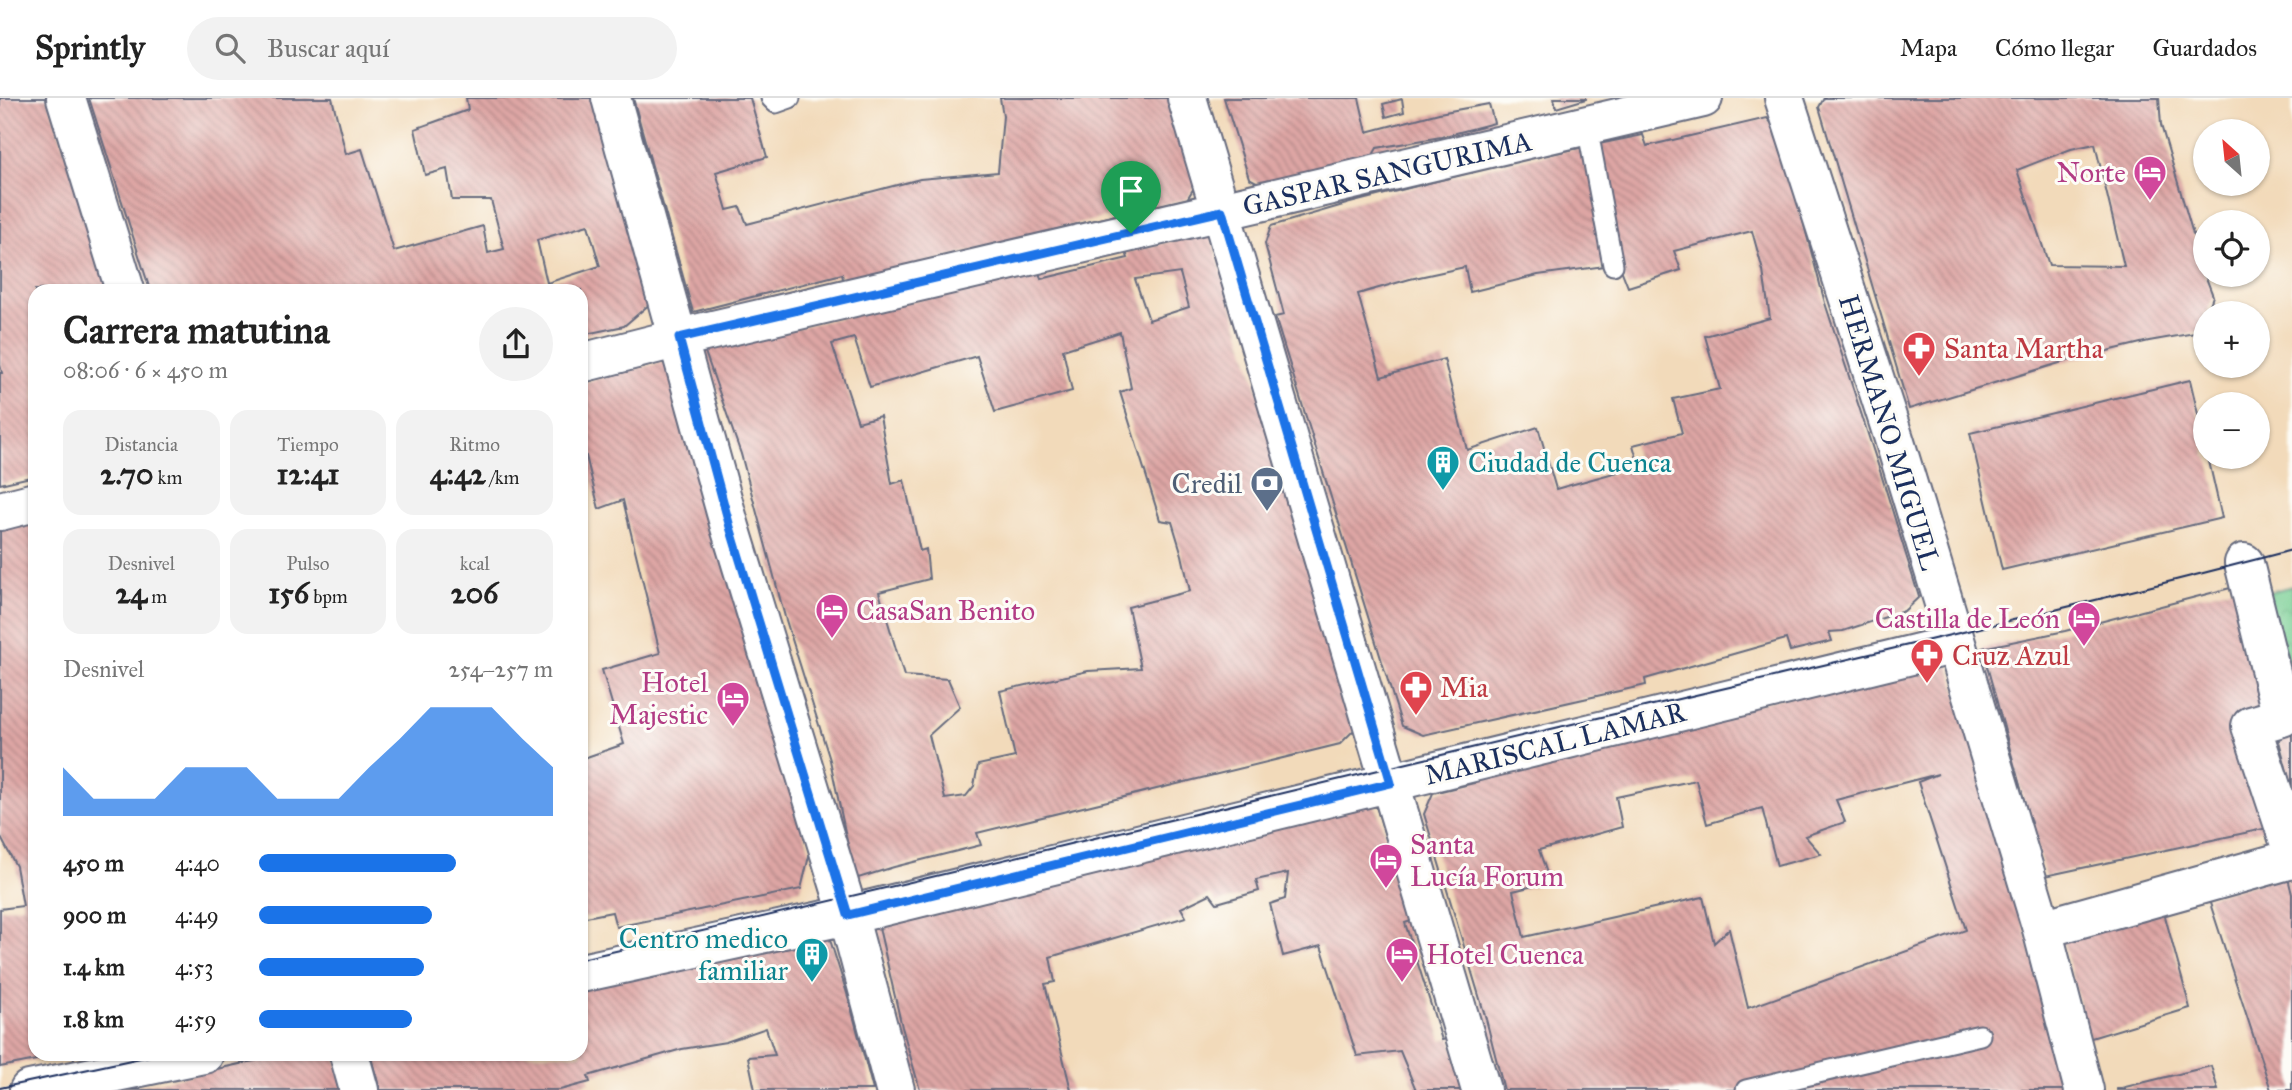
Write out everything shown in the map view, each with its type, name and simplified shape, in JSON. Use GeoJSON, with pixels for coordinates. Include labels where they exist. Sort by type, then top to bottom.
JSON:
{"type":"FeatureCollection","features":[{"type":"Feature","properties":{"kind":"street"},"geometry":{"type":"LineString","coordinates":[[66,98],[123,284]]}},
{"type":"Feature","properties":{"kind":"street"},"geometry":{"type":"LineString","coordinates":[[1187,98],[1481,1090]]}},
{"type":"Feature","properties":{"kind":"street","name":"GASPAR SANGURIMA"},"geometry":{"type":"LineString","coordinates":[[588,361],[1703,98]]}},
{"type":"Feature","properties":{"kind":"street","name":"HERMANO MIGUEL"},"geometry":{"type":"LineString","coordinates":[[1784,98],[1895,442],[2042,929],[2056,1014],[2084,1090]]}},
{"type":"Feature","properties":{"kind":"street"},"geometry":{"type":"LineString","coordinates":[[621,109],[730,527],[848,915],[895,1090]]}},
{"type":"Feature","properties":{"kind":"street"},"geometry":{"type":"LineString","coordinates":[[0,511],[28,504]]}},
{"type":"Feature","properties":{"kind":"street"},"geometry":{"type":"LineString","coordinates":[[2244,563],[2282,717],[2252,726],[2292,850]]}},
{"type":"Feature","properties":{"kind":"street","name":"MARISCAL LAMAR"},"geometry":{"type":"LineString","coordinates":[[588,971],[848,915],[1956,644]]}},
{"type":"Feature","properties":{"kind":"street"},"geometry":{"type":"LineString","coordinates":[[2042,929],[2292,859]]}},
{"type":"Feature","properties":{"kind":"street"},"geometry":{"type":"LineString","coordinates":[[29,1090],[170,1061]]}},
{"type":"Feature","properties":{"kind":"street"},"geometry":{"type":"LineString","coordinates":[[351,1061],[359,1090]]}},
{"type":"Feature","properties":{"kind":"lane"},"geometry":{"type":"LineString","coordinates":[[771,98],[776,103],[790,98]]}},
{"type":"Feature","properties":{"kind":"lane"},"geometry":{"type":"LineString","coordinates":[[1587,126],[1613,265]]}},
{"type":"Feature","properties":{"kind":"lane"},"geometry":{"type":"LineString","coordinates":[[1746,1090],[1979,1035]]}},
{"type":"Feature","properties":{"kind":"green space"},"geometry":{"type":"Polygon","coordinates":[[[2292,586],[2292,712],[2251,597],[2292,586]]]}},
{"type":"Feature","properties":{"kind":"building"},"geometry":{"type":"Polygon","coordinates":[[[0,98],[48,98],[108,284],[28,284],[28,478],[0,484],[0,98]]]}},
{"type":"Feature","properties":{"kind":"building"},"geometry":{"type":"Polygon","coordinates":[[[89,98],[332,98],[346,154],[362,149],[394,251],[483,226],[488,253],[504,249],[491,200],[452,200],[447,169],[425,175],[415,129],[468,110],[466,98],[593,98],[651,303],[624,326],[588,334],[588,284],[148,284],[89,98]],[[588,225],[537,240],[547,283],[600,266],[588,225]]]}},
{"type":"Feature","properties":{"kind":"building"},"geometry":{"type":"Polygon","coordinates":[[[633,98],[750,98],[767,157],[716,172],[727,210],[740,207],[747,224],[920,179],[998,172],[1003,116],[1000,98],[1177,98],[1200,178],[1187,199],[844,283],[842,274],[693,312],[633,98]]]}},
{"type":"Feature","properties":{"kind":"building"},"geometry":{"type":"Polygon","coordinates":[[[1224,98],[1359,98],[1367,132],[1439,113],[1489,104],[1494,123],[1441,137],[1377,148],[1373,155],[1264,186],[1249,178],[1224,98]]]}},
{"type":"Feature","properties":{"kind":"building"},"geometry":{"type":"Polygon","coordinates":[[[1554,98],[1586,98],[1586,99],[1556,108],[1554,98]]]}},
{"type":"Feature","properties":{"kind":"building"},"geometry":{"type":"Polygon","coordinates":[[[1824,98],[2159,98],[2161,125],[2193,234],[2193,287],[2210,287],[2213,296],[2211,301],[2193,301],[2193,333],[2066,361],[1909,409],[1819,107],[1824,98]],[[2095,144],[2071,149],[2017,170],[2049,265],[2124,266],[2095,144]]]}},
{"type":"Feature","properties":{"kind":"building"},"geometry":{"type":"Polygon","coordinates":[[[1402,99],[1404,112],[1386,117],[1383,104],[1402,99]]]}},
{"type":"Feature","properties":{"kind":"building"},"geometry":{"type":"Polygon","coordinates":[[[1767,118],[1779,132],[1825,303],[1919,597],[1904,611],[1843,631],[1829,632],[1832,641],[1790,651],[1786,639],[1645,679],[1646,685],[1423,735],[1402,726],[1275,317],[1284,315],[1265,244],[1271,226],[1511,162],[1643,135],[1647,146],[1767,118]],[[1752,231],[1674,251],[1681,270],[1628,287],[1619,264],[1538,275],[1470,292],[1465,267],[1358,294],[1381,377],[1444,359],[1467,450],[1538,427],[1556,489],[1639,466],[1633,445],[1682,433],[1673,399],[1720,389],[1705,336],[1770,318],[1763,271],[1752,231]]]}},
{"type":"Feature","properties":{"kind":"building"},"geometry":{"type":"Polygon","coordinates":[[[1210,232],[1359,725],[1340,744],[977,833],[981,845],[855,879],[830,760],[785,617],[741,454],[704,349],[1039,272],[1041,279],[1128,258],[1126,252],[1210,232]],[[1180,273],[1135,279],[1149,320],[1189,307],[1180,273]],[[1120,332],[1063,350],[1072,391],[995,412],[977,356],[870,387],[854,338],[832,344],[858,422],[880,416],[892,484],[904,480],[920,551],[926,549],[929,579],[879,592],[904,676],[948,679],[960,707],[929,735],[945,799],[966,796],[974,786],[978,765],[1015,757],[1000,691],[1088,671],[1141,668],[1128,607],[1190,591],[1172,522],[1160,520],[1120,392],[1131,388],[1120,332]]]}},
{"type":"Feature","properties":{"kind":"building"},"geometry":{"type":"Polygon","coordinates":[[[668,361],[810,852],[801,889],[616,927],[612,912],[588,917],[588,757],[624,744],[602,670],[660,653],[623,500],[599,509],[588,464],[588,381],[668,361]]]}},
{"type":"Feature","properties":{"kind":"building"},"geometry":{"type":"Polygon","coordinates":[[[2190,380],[2193,393],[2193,469],[2211,469],[2222,518],[2002,570],[1970,433],[2190,380]]]}},
{"type":"Feature","properties":{"kind":"building"},"geometry":{"type":"Polygon","coordinates":[[[28,520],[28,1061],[31,1061],[0,1067],[0,909],[23,906],[16,866],[0,836],[0,527],[28,520]]]}},
{"type":"Feature","properties":{"kind":"building"},"geometry":{"type":"Polygon","coordinates":[[[2238,586],[2272,712],[2268,828],[2045,876],[1982,648],[2065,631],[2238,586]]]}},
{"type":"Feature","properties":{"kind":"building"},"geometry":{"type":"Polygon","coordinates":[[[1947,657],[2071,1090],[1504,1090],[1486,1019],[1424,814],[1433,793],[1474,783],[1472,775],[1947,657]],[[1938,774],[1836,800],[1845,822],[1805,836],[1821,854],[1777,866],[1762,808],[1707,824],[1696,780],[1616,797],[1622,827],[1539,850],[1550,882],[1513,891],[1524,937],[1703,897],[1714,943],[1729,929],[1748,1008],[1966,930],[1918,782],[1938,774]]]}},
{"type":"Feature","properties":{"kind":"building"},"geometry":{"type":"Polygon","coordinates":[[[2292,721],[2292,786],[2291,786],[2275,726],[2292,721]]]}},
{"type":"Feature","properties":{"kind":"building"},"geometry":{"type":"Polygon","coordinates":[[[1367,797],[1377,809],[1411,921],[1405,923],[1442,1040],[1451,1038],[1467,1090],[1416,1090],[1400,1051],[1357,1056],[1321,946],[1283,956],[1270,904],[1285,899],[1288,873],[1256,880],[1259,891],[1217,903],[1210,894],[1181,908],[1186,917],[1050,957],[1055,982],[1045,984],[1071,1090],[920,1090],[877,919],[1038,889],[1036,876],[1367,797]]]}},
{"type":"Feature","properties":{"kind":"building"},"geometry":{"type":"Polygon","coordinates":[[[2287,874],[2292,894],[2292,1090],[2271,1090],[2208,897],[2287,874]]]}},
{"type":"Feature","properties":{"kind":"building"},"geometry":{"type":"Polygon","coordinates":[[[2163,909],[2190,1008],[2088,1039],[2062,936],[2163,909]]]}},
{"type":"Feature","properties":{"kind":"building"},"geometry":{"type":"Polygon","coordinates":[[[826,927],[873,1090],[755,1090],[748,1057],[775,1055],[766,1028],[726,1042],[682,1049],[588,1076],[590,1082],[560,1090],[380,1090],[372,1061],[588,1061],[588,978],[826,927]]]}},
{"type":"Feature","properties":{"kind":"building"},"geometry":{"type":"Polygon","coordinates":[[[253,1061],[337,1061],[346,1090],[122,1090],[253,1061]]]}},
{"type":"Feature","properties":{"kind":"building"},"geometry":{"type":"Polygon","coordinates":[[[2211,1066],[2218,1090],[2117,1090],[2117,1089],[2211,1066]]]}},
{"type":"Feature","properties":{"kind":"tram line"},"geometry":{"type":"LineString","coordinates":[[588,957],[1984,627],[2292,550]]}},
{"type":"Feature","properties":{"kind":"tram line"},"geometry":{"type":"LineString","coordinates":[[0,1088],[126,1061]]}},
{"type":"Feature","properties":{"kind":"place","name":"Norte"},"geometry":{"type":"Point","coordinates":[2150,202]}},
{"type":"Feature","properties":{"kind":"place","name":"Santa Martha"},"geometry":{"type":"Point","coordinates":[1919,378]}},
{"type":"Feature","properties":{"kind":"place","name":"Ciudad de Cuenca"},"geometry":{"type":"Point","coordinates":[1443,492]}},
{"type":"Feature","properties":{"kind":"place","name":"Credil"},"geometry":{"type":"Point","coordinates":[1267,513]}},
{"type":"Feature","properties":{"kind":"place","name":"CasaSan Benito"},"geometry":{"type":"Point","coordinates":[832,640]}},
{"type":"Feature","properties":{"kind":"place","name":"Castilla de León"},"geometry":{"type":"Point","coordinates":[2084,648]}},
{"type":"Feature","properties":{"kind":"place","name":"Cruz Azul"},"geometry":{"type":"Point","coordinates":[1927,685]}},
{"type":"Feature","properties":{"kind":"place","name":"Mia"},"geometry":{"type":"Point","coordinates":[1416,717]}},
{"type":"Feature","properties":{"kind":"place","name":"Hotel Majestic"},"geometry":{"type":"Point","coordinates":[733,728]}},
{"type":"Feature","properties":{"kind":"place","name":"Santa Lucía Forum"},"geometry":{"type":"Point","coordinates":[1386,890]}},
{"type":"Feature","properties":{"kind":"place","name":"Centro medico familiar"},"geometry":{"type":"Point","coordinates":[812,984]}},
{"type":"Feature","properties":{"kind":"place","name":"Hotel Cuenca"},"geometry":{"type":"Point","coordinates":[1402,984]}},
{"type":"Feature","properties":{"kind":"route"},"geometry":{"type":"LineString","coordinates":[[1222,211],[1391,783],[848,915],[730,527],[679,338],[1131,233],[1222,211]]}}]}
